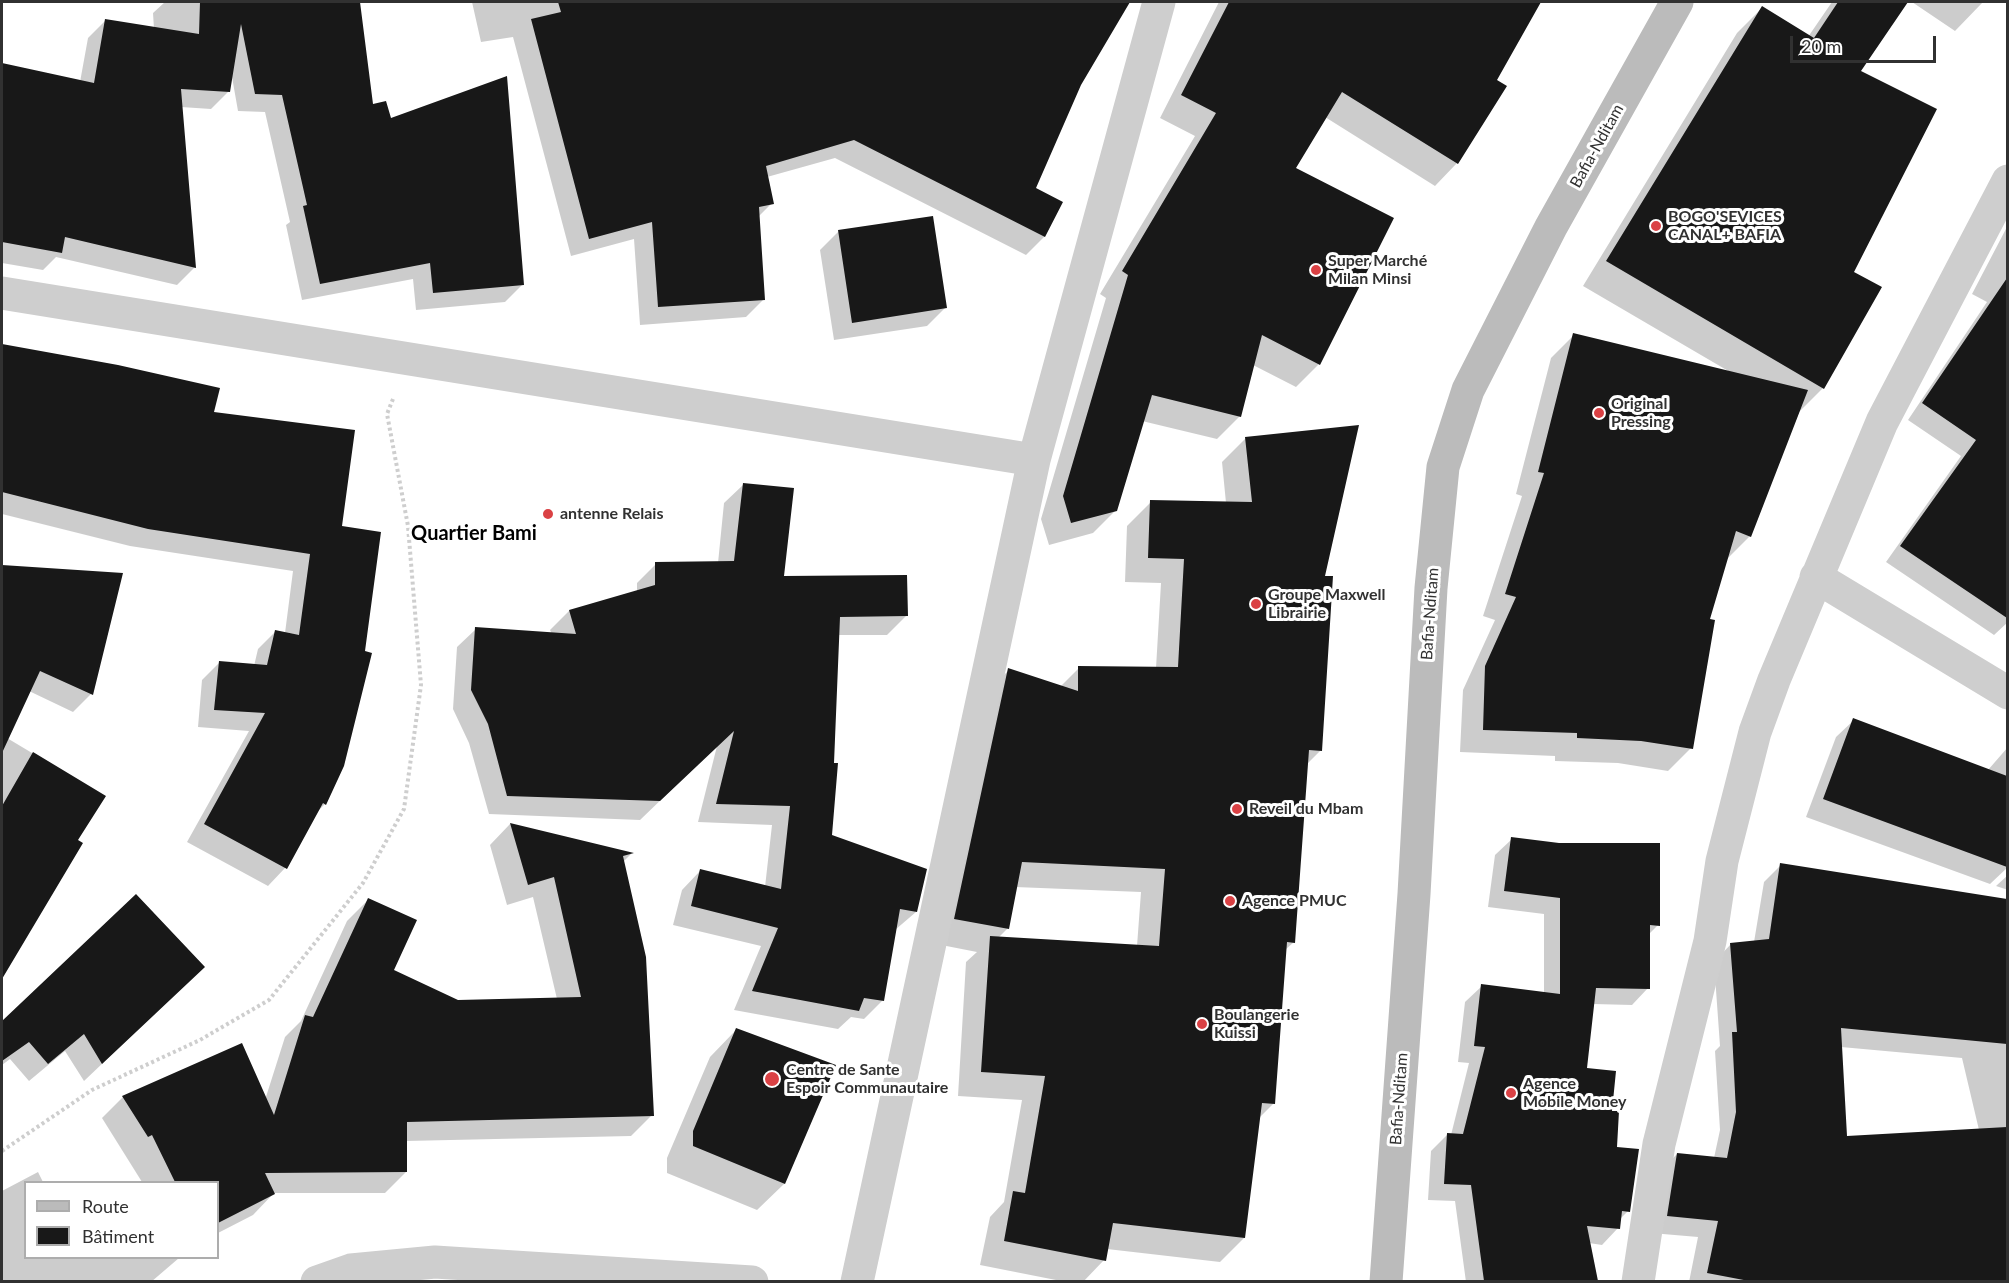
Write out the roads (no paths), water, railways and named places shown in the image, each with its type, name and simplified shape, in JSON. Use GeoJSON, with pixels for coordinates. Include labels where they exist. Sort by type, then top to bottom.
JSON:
{"type":"FeatureCollection","features":[{"type":"Feature","properties":{"kind":"main road","name":"Bafia-Nditam"},"geometry":{"type":"LineString","coordinates":[[1386,1281],[1414,894],[1431,588],[1443,467],[1468,390],[1551,227],[1677,2]]}},
{"type":"Feature","properties":{"kind":"street"},"geometry":{"type":"LineString","coordinates":[[857,1281],[1034,460],[1159,2]]}},
{"type":"Feature","properties":{"kind":"street"},"geometry":{"type":"LineString","coordinates":[[1638,1281],[1659,1144],[1710,941],[1722,861],[1737,797],[1770,691],[1882,422],[2007,181]]}},
{"type":"Feature","properties":{"kind":"street"},"geometry":{"type":"LineString","coordinates":[[2,293],[1034,460]]}},
{"type":"Feature","properties":{"kind":"street"},"geometry":{"type":"LineString","coordinates":[[1816,577],[2007,693]]}},
{"type":"Feature","properties":{"kind":"street"},"geometry":{"type":"LineString","coordinates":[[316,1281],[351,1269],[435,1262],[752,1281]]}},
{"type":"Feature","properties":{"kind":"place","name":"BOGO'SEVICES CANAL+ BAFIA"},"geometry":{"type":"Point","coordinates":[1656,226]}},
{"type":"Feature","properties":{"kind":"place","name":"Super Marché Milan Minsi"},"geometry":{"type":"Point","coordinates":[1316,270]}},
{"type":"Feature","properties":{"kind":"place","name":"Original Pressing"},"geometry":{"type":"Point","coordinates":[1599,413]}},
{"type":"Feature","properties":{"kind":"place","name":"antenne Relais"},"geometry":{"type":"Point","coordinates":[548,514]}},
{"type":"Feature","properties":{"kind":"place","name":"Groupe Maxwell Librairie"},"geometry":{"type":"Point","coordinates":[1256,604]}},
{"type":"Feature","properties":{"kind":"place","name":"Reveil du Mbam"},"geometry":{"type":"Point","coordinates":[1237,809]}},
{"type":"Feature","properties":{"kind":"place","name":"Agence PMUC"},"geometry":{"type":"Point","coordinates":[1230,901]}},
{"type":"Feature","properties":{"kind":"place","name":"Boulangerie Kuissi"},"geometry":{"type":"Point","coordinates":[1202,1024]}},
{"type":"Feature","properties":{"kind":"place","name":"Centre de Sante Espoir Communautaire"},"geometry":{"type":"Point","coordinates":[772,1079]}},
{"type":"Feature","properties":{"kind":"place","name":"Agence Mobile Money"},"geometry":{"type":"Point","coordinates":[1511,1093]}},
{"type":"Feature","properties":{"kind":"district","name":"Quartier Bami"},"geometry":{"type":"Point","coordinates":[474,534]}}]}
